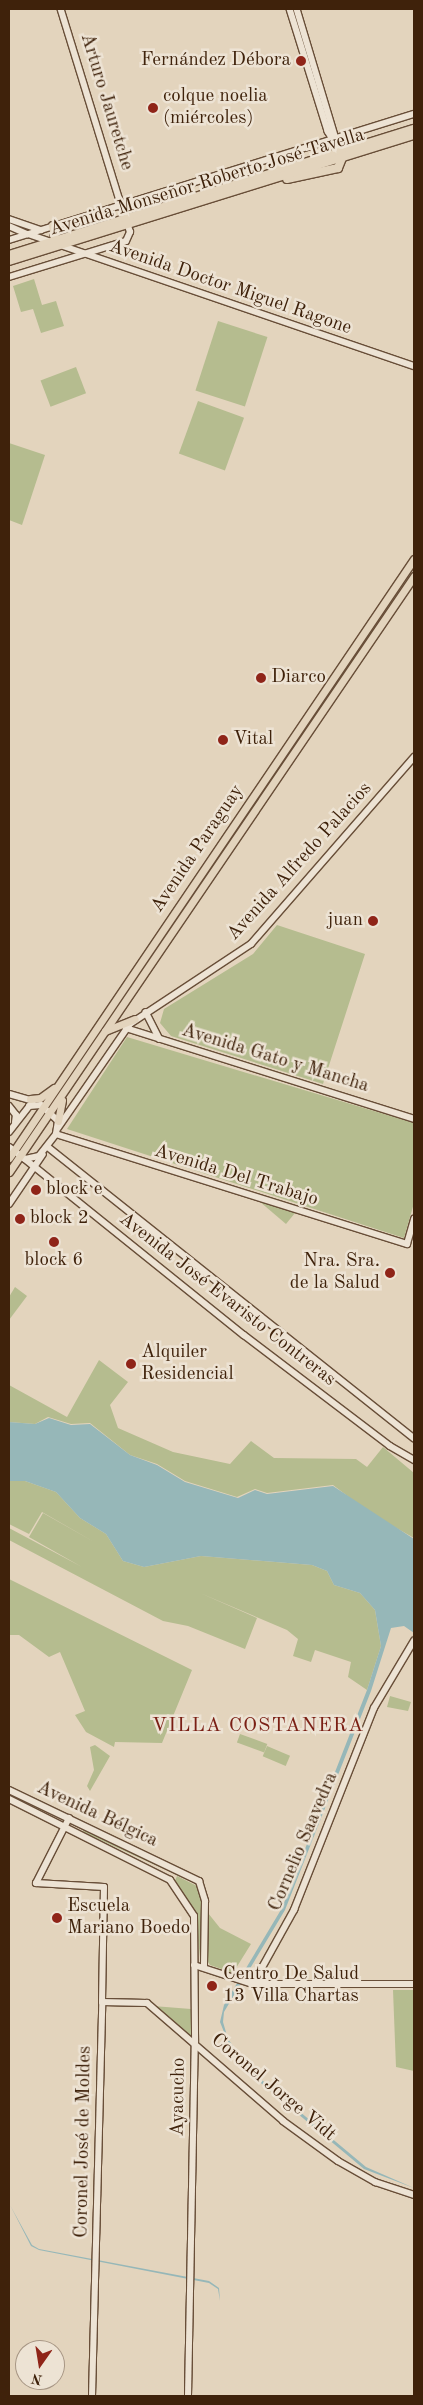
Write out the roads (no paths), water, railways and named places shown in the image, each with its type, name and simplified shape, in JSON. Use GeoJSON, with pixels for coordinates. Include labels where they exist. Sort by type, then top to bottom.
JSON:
{"type":"FeatureCollection","features":[{"type":"Feature","properties":{"kind":"highway","name":"Avenida Monseñor Roberto José Tavella"},"geometry":{"type":"LineString","coordinates":[[9,255],[127,222],[275,176],[414,129]]}},
{"type":"Feature","properties":{"kind":"highway","name":"Avenida Monseñor Roberto José Tavella"},"geometry":{"type":"LineString","coordinates":[[341,155],[414,135]]}},
{"type":"Feature","properties":{"kind":"highway"},"geometry":{"type":"LineString","coordinates":[[278,157],[275,176],[302,178],[338,168],[341,155]]}},
{"type":"Feature","properties":{"kind":"highway"},"geometry":{"type":"LineString","coordinates":[[53,226],[54,243]]}},
{"type":"Feature","properties":{"kind":"highway","name":"Avenida Monseñor Roberto José Tavella"},"geometry":{"type":"LineString","coordinates":[[9,261],[54,243]]}},
{"type":"Feature","properties":{"kind":"main road"},"geometry":{"type":"LineString","coordinates":[[9,240],[414,114]]}},
{"type":"Feature","properties":{"kind":"main road"},"geometry":{"type":"LineString","coordinates":[[9,277],[103,248],[128,238],[127,222],[122,204]]}},
{"type":"Feature","properties":{"kind":"main road","name":"Avenida Doctor Miguel Ragone"},"geometry":{"type":"LineString","coordinates":[[27,234],[414,366]]}},
{"type":"Feature","properties":{"kind":"main road"},"geometry":{"type":"LineString","coordinates":[[103,248],[106,261]]}},
{"type":"Feature","properties":{"kind":"main road","name":"Avenida Paraguay"},"geometry":{"type":"LineString","coordinates":[[9,1172],[15,1154],[42,1106],[414,559]]}},
{"type":"Feature","properties":{"kind":"main road","name":"Avenida Paraguay"},"geometry":{"type":"LineString","coordinates":[[15,1154],[50,1112],[414,576]]}},
{"type":"Feature","properties":{"kind":"main road"},"geometry":{"type":"LineString","coordinates":[[105,1031],[135,1019]]}},
{"type":"Feature","properties":{"kind":"main road"},"geometry":{"type":"LineString","coordinates":[[117,1027],[126,1028]]}},
{"type":"Feature","properties":{"kind":"main road"},"geometry":{"type":"LineString","coordinates":[[30,1099],[43,1096],[58,1085]]}},
{"type":"Feature","properties":{"kind":"main road"},"geometry":{"type":"LineString","coordinates":[[9,1204],[48,1147],[57,1128],[68,1085]]}},
{"type":"Feature","properties":{"kind":"main road"},"geometry":{"type":"LineString","coordinates":[[9,1094],[30,1099],[42,1106],[50,1112],[57,1128]]}},
{"type":"Feature","properties":{"kind":"main road"},"geometry":{"type":"LineString","coordinates":[[9,1106],[16,1114],[14,1123]]}},
{"type":"Feature","properties":{"kind":"main road"},"geometry":{"type":"LineString","coordinates":[[9,1132],[26,1107],[42,1106]]}},
{"type":"Feature","properties":{"kind":"main road"},"geometry":{"type":"LineString","coordinates":[[15,1154],[43,1154]]}},
{"type":"Feature","properties":{"kind":"main road","name":"Avenida Bélgica"},"geometry":{"type":"LineString","coordinates":[[9,1790],[174,1867],[203,1887],[204,1967]]}},
{"type":"Feature","properties":{"kind":"main road","name":"Avenida Bélgica"},"geometry":{"type":"LineString","coordinates":[[9,1799],[106,1846]]}},
{"type":"Feature","properties":{"kind":"main road"},"geometry":{"type":"LineString","coordinates":[[65,1827],[69,1818]]}},
{"type":"Feature","properties":{"kind":"main road","name":"Coronel José de Moldes"},"geometry":{"type":"LineString","coordinates":[[65,1827],[36,1883],[104,1887],[102,2002]]}},
{"type":"Feature","properties":{"kind":"main road","name":"Ayacucho"},"geometry":{"type":"LineString","coordinates":[[106,1846],[168,1878],[189,1904],[195,1919],[195,2042]]}},
{"type":"Feature","properties":{"kind":"main road"},"geometry":{"type":"LineString","coordinates":[[194,1965],[253,1984],[414,1984]]}},
{"type":"Feature","properties":{"kind":"main road","name":"Coronel Jorge Vidt"},"geometry":{"type":"LineString","coordinates":[[102,2002],[147,2004],[195,2042],[283,2120],[338,2161],[375,2182],[414,2195]]}},
{"type":"Feature","properties":{"kind":"street","name":"Arturo Jauretche"},"geometry":{"type":"LineString","coordinates":[[61,9],[122,204]]}},
{"type":"Feature","properties":{"kind":"street"},"geometry":{"type":"LineString","coordinates":[[290,9],[341,155]]}},
{"type":"Feature","properties":{"kind":"street"},"geometry":{"type":"LineString","coordinates":[[297,9],[334,139]]}},
{"type":"Feature","properties":{"kind":"street"},"geometry":{"type":"LineString","coordinates":[[9,219],[41,230]]}},
{"type":"Feature","properties":{"kind":"street","name":"Avenida Doctor Miguel Ragone"},"geometry":{"type":"LineString","coordinates":[[9,226],[27,234]]}},
{"type":"Feature","properties":{"kind":"street","name":"Avenida Alfredo Palacios"},"geometry":{"type":"LineString","coordinates":[[57,1128],[126,1028],[135,1019],[251,944],[414,757]]}},
{"type":"Feature","properties":{"kind":"street"},"geometry":{"type":"LineString","coordinates":[[146,1012],[160,1039]]}},
{"type":"Feature","properties":{"kind":"street","name":"Avenida Gato y Mancha"},"geometry":{"type":"LineString","coordinates":[[126,1028],[414,1119]]}},
{"type":"Feature","properties":{"kind":"street","name":"Avenida Del Trabajo"},"geometry":{"type":"LineString","coordinates":[[57,1128],[407,1244],[414,1219]]}},
{"type":"Feature","properties":{"kind":"street","name":"Avenida José Evaristo Contreras"},"geometry":{"type":"LineString","coordinates":[[48,1147],[414,1438]]}},
{"type":"Feature","properties":{"kind":"street","name":"Avenida José Evaristo Contreras"},"geometry":{"type":"LineString","coordinates":[[15,1154],[260,1347],[390,1446],[414,1460]]}},
{"type":"Feature","properties":{"kind":"street","name":"Cornelio Saavedra"},"geometry":{"type":"LineString","coordinates":[[253,1984],[294,1910],[374,1708],[414,1641]]}},
{"type":"Feature","properties":{"kind":"street","name":"Coronel José de Moldes"},"geometry":{"type":"LineString","coordinates":[[92,2396],[102,2002]]}},
{"type":"Feature","properties":{"kind":"street","name":"Ayacucho"},"geometry":{"type":"LineString","coordinates":[[188,2396],[195,2042]]}},
{"type":"Feature","properties":{"kind":"water"},"geometry":{"type":"Polygon","coordinates":[[[49,1418],[71,1425],[90,1424],[130,1455],[157,1465],[185,1482],[238,1498],[255,1490],[267,1494],[333,1486],[414,1539],[414,1633],[404,1626],[391,1628],[371,1691],[285,1910],[224,2012],[223,2022],[228,2039],[251,2071],[366,2167],[414,2188],[364,2169],[249,2073],[232,2052],[220,2022],[224,2005],[282,1908],[367,1690],[381,1646],[375,1610],[360,1593],[334,1585],[327,1571],[312,1565],[201,1556],[144,1567],[123,1561],[106,1534],[80,1518],[56,1492],[25,1481],[9,1481],[9,1422],[35,1424],[49,1418]]]}},
{"type":"Feature","properties":{"kind":"water"},"geometry":{"type":"Polygon","coordinates":[[[10,2205],[32,2245],[39,2249],[209,2281],[219,2288],[220,2301],[218,2289],[209,2283],[39,2250],[31,2246],[10,2205]]]}},
{"type":"Feature","properties":{"kind":"place","name":"Fernández Débora"},"geometry":{"type":"Point","coordinates":[301,61]}},
{"type":"Feature","properties":{"kind":"place","name":"colque noelia (miércoles)"},"geometry":{"type":"Point","coordinates":[153,108]}},
{"type":"Feature","properties":{"kind":"place","name":"Diarco"},"geometry":{"type":"Point","coordinates":[261,678]}},
{"type":"Feature","properties":{"kind":"place","name":"Vital"},"geometry":{"type":"Point","coordinates":[223,740]}},
{"type":"Feature","properties":{"kind":"place","name":"juan"},"geometry":{"type":"Point","coordinates":[373,921]}},
{"type":"Feature","properties":{"kind":"place","name":"block e"},"geometry":{"type":"Point","coordinates":[36,1190]}},
{"type":"Feature","properties":{"kind":"place","name":"block 2"},"geometry":{"type":"Point","coordinates":[20,1219]}},
{"type":"Feature","properties":{"kind":"place","name":"block 6"},"geometry":{"type":"Point","coordinates":[54,1242]}},
{"type":"Feature","properties":{"kind":"place","name":"Nra. Sra. de la Salud"},"geometry":{"type":"Point","coordinates":[390,1273]}},
{"type":"Feature","properties":{"kind":"place","name":"Alquiler Residencial"},"geometry":{"type":"Point","coordinates":[131,1364]}},
{"type":"Feature","properties":{"kind":"place","name":"Escuela Mariano Boedo"},"geometry":{"type":"Point","coordinates":[57,1918]}},
{"type":"Feature","properties":{"kind":"place","name":"Centro De Salud 13 Villa Chartas"},"geometry":{"type":"Point","coordinates":[212,1986]}},
{"type":"Feature","properties":{"kind":"district","name":"VILLA COSTANERA"},"geometry":{"type":"Point","coordinates":[258,1726]}}]}
